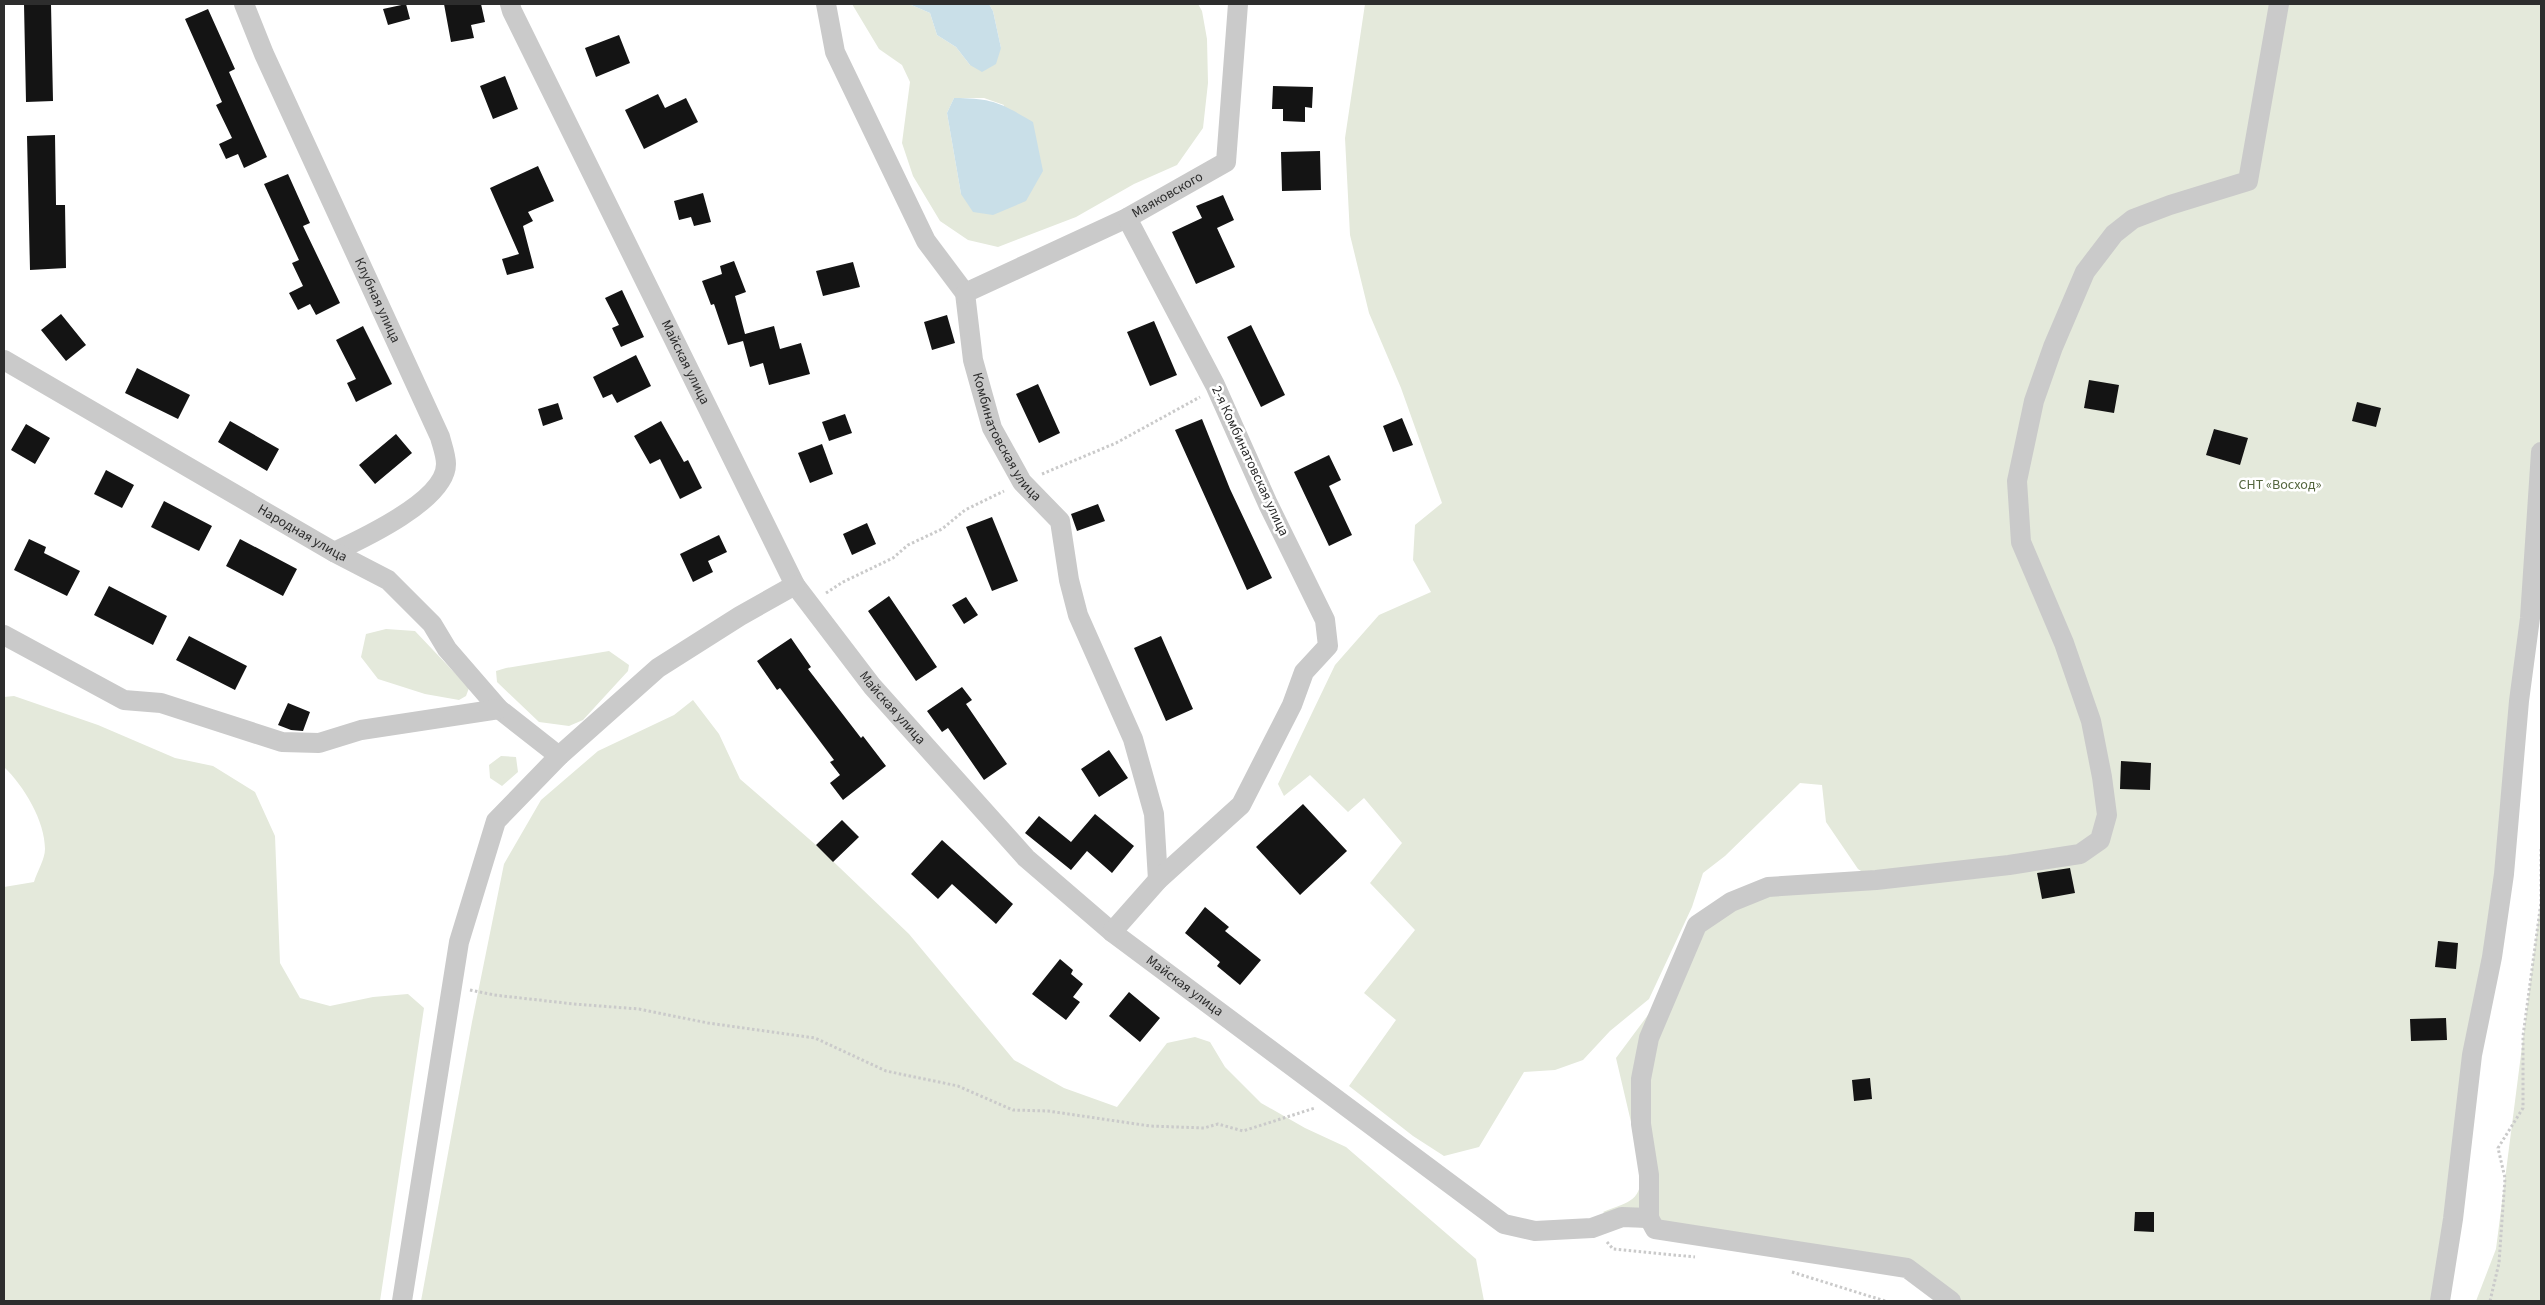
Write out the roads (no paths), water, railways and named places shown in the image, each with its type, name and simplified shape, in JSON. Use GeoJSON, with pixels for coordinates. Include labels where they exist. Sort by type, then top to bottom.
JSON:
{"type":"FeatureCollection","features":[{"type":"Feature","properties":{"kind":"street","name":"Клубная улица"},"geometry":{"type":"LineString","coordinates":[[244,4],[264,54],[440,437],[446,465],[438,484],[420,504],[376,532],[334,552]]}},
{"type":"Feature","properties":{"kind":"street","name":"Майская улица"},"geometry":{"type":"LineString","coordinates":[[510,4],[795,585],[872,686],[1026,858],[1112,932],[1504,1224],[1535,1231],[1592,1228],[1622,1217],[1649,1218]]}},
{"type":"Feature","properties":{"kind":"street"},"geometry":{"type":"LineString","coordinates":[[826,4],[835,52],[917,224],[926,242],[965,293]]}},
{"type":"Feature","properties":{"kind":"street","name":"Маяковского"},"geometry":{"type":"LineString","coordinates":[[965,293],[1127,218],[1226,162],[1238,4]]}},
{"type":"Feature","properties":{"kind":"street"},"geometry":{"type":"LineString","coordinates":[[1951,1301],[1907,1268],[1654,1229],[1649,1218],[1649,1175],[1641,1124],[1642,1079],[1649,1038],[1698,925],[1731,902],[1768,887],[1876,880],[2009,865],[2080,854],[2100,840],[2107,815],[2091,720],[2057,625],[2021,542],[2017,481],[2034,401],[2053,347],[2085,272],[2114,234],[2133,219],[2170,205],[2248,181],[2279,4]]}},
{"type":"Feature","properties":{"kind":"street","name":"2-я Комбинатовская улица"},"geometry":{"type":"LineString","coordinates":[[1112,932],[1158,880],[1241,805],[1292,705],[1304,672],[1328,646],[1325,620],[1268,504],[1215,385],[1127,218]]}},
{"type":"Feature","properties":{"kind":"street","name":"Комбинатовская улица"},"geometry":{"type":"LineString","coordinates":[[965,293],[973,360],[992,428],[1022,482],[1060,521],[1069,580],[1078,615],[1133,739],[1154,814],[1158,880]]}},
{"type":"Feature","properties":{"kind":"street","name":"Народная улица"},"geometry":{"type":"LineString","coordinates":[[4,360],[334,552],[388,580],[432,624],[446,649],[499,710],[559,756]]}},
{"type":"Feature","properties":{"kind":"street"},"geometry":{"type":"LineString","coordinates":[[2440,1301],[2453,1219],[2472,1055],[2492,957],[2504,874],[2519,701],[2530,618],[2541,452]]}},
{"type":"Feature","properties":{"kind":"street"},"geometry":{"type":"LineString","coordinates":[[402,1301],[459,942],[496,821],[559,756],[658,668],[740,616],[795,585]]}},
{"type":"Feature","properties":{"kind":"street"},"geometry":{"type":"LineString","coordinates":[[4,635],[124,700],[161,703],[282,742],[319,743],[361,730],[499,710]]}},
{"type":"Feature","properties":{"kind":"water"},"geometry":{"type":"Polygon","coordinates":[[[909,4],[989,4],[993,11],[1001,48],[996,64],[982,72],[970,65],[956,47],[937,35],[930,13],[909,4]]]}},
{"type":"Feature","properties":{"kind":"water"},"geometry":{"type":"Polygon","coordinates":[[[954,98],[978,99],[996,103],[1033,122],[1043,171],[1026,201],[993,215],[973,212],[961,194],[947,113],[954,98]]]}},
{"type":"Feature","properties":{"kind":"park label","name":"СНТ «Восход»"},"geometry":{"type":"Point","coordinates":[2280,485]}}]}
